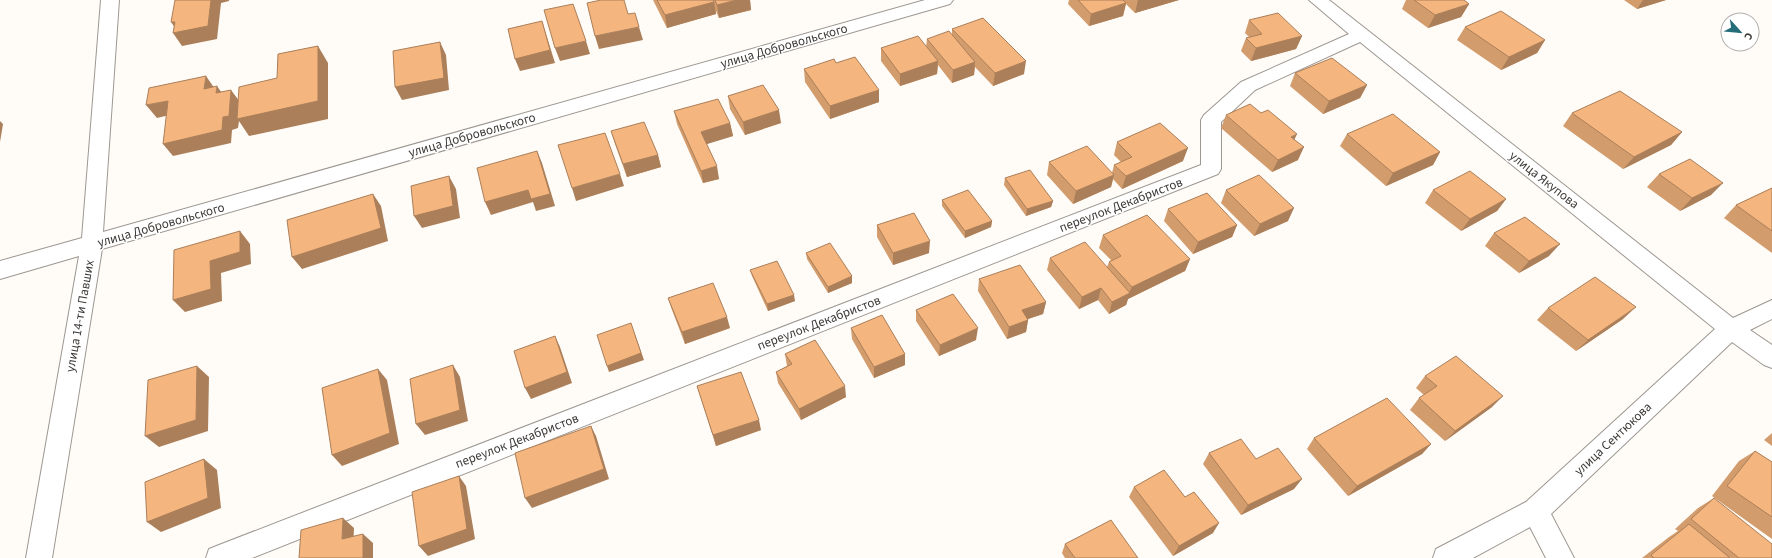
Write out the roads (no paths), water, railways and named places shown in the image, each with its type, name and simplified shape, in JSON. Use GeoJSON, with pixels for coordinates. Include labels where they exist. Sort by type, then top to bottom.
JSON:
{"type":"FeatureCollection","features":[{"type":"Feature","properties":{"kind":"street","name":"улица 14-ти Павших"},"geometry":{"type":"LineString","coordinates":[[39,558],[92,244],[110,0]]}},
{"type":"Feature","properties":{"kind":"street","name":"улица Добровольского"},"geometry":{"type":"LineString","coordinates":[[0,270],[944,0]]}},
{"type":"Feature","properties":{"kind":"street","name":"улица Якупова"},"geometry":{"type":"LineString","coordinates":[[1318,0],[1731,329],[1772,358]]}},
{"type":"Feature","properties":{"kind":"street","name":"переулок Декабристов"},"geometry":{"type":"LineString","coordinates":[[219,558],[1211,169],[1211,120],[1248,86],[1361,35]]}},
{"type":"Feature","properties":{"kind":"street","name":"улица Сентюкова"},"geometry":{"type":"LineString","coordinates":[[1446,558],[1535,511],[1731,329],[1772,309]]}},
{"type":"Feature","properties":{"kind":"street"},"geometry":{"type":"LineString","coordinates":[[1535,511],[1562,558]]}}]}
